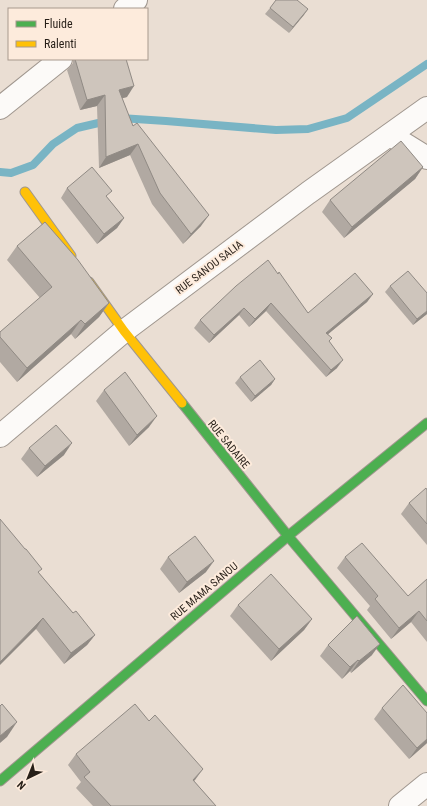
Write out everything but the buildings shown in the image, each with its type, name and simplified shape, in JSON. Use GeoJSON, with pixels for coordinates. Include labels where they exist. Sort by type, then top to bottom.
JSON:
{"type":"FeatureCollection","features":[{"type":"Feature","properties":{"kind":"street"},"geometry":{"type":"LineString","coordinates":[[126,8],[136,0]]}},
{"type":"Feature","properties":{"kind":"street"},"geometry":{"type":"LineString","coordinates":[[0,108],[60,60]]}},
{"type":"Feature","properties":{"kind":"street","name":"RUE SANOU SALIA"},"geometry":{"type":"LineString","coordinates":[[0,436],[124,331],[308,193],[427,108]]}},
{"type":"Feature","properties":{"kind":"street"},"geometry":{"type":"LineString","coordinates":[[390,135],[427,158]]}},
{"type":"Feature","properties":{"kind":"street"},"geometry":{"type":"LineString","coordinates":[[25,192],[74,261]]}},
{"type":"Feature","properties":{"kind":"street","name":"RUE SADAIRE"},"geometry":{"type":"LineString","coordinates":[[83,274],[124,331],[288,536],[427,702]]}},
{"type":"Feature","properties":{"kind":"street","name":"RUE MAMA SANOU"},"geometry":{"type":"LineString","coordinates":[[0,781],[288,536],[427,423]]}},
{"type":"Feature","properties":{"kind":"street"},"geometry":{"type":"LineString","coordinates":[[400,806],[427,784]]}},
{"type":"Feature","properties":{"kind":"waterway"},"geometry":{"type":"LineString","coordinates":[[120,118],[276,130],[308,129],[347,118],[427,64]]}},
{"type":"Feature","properties":{"kind":"waterway"},"geometry":{"type":"LineString","coordinates":[[0,172],[11,173],[33,165],[53,144],[77,128],[107,121]]}},
{"type":"Feature","properties":{"kind":"traffic: fast"},"geometry":{"type":"LineString","coordinates":[[182,403],[288,536],[427,701]]}},
{"type":"Feature","properties":{"kind":"traffic: fast"},"geometry":{"type":"LineString","coordinates":[[0,781],[288,536],[427,423]]}},
{"type":"Feature","properties":{"kind":"traffic: slow"},"geometry":{"type":"LineString","coordinates":[[25,192],[71,256]]}},
{"type":"Feature","properties":{"kind":"traffic: slow"},"geometry":{"type":"LineString","coordinates":[[89,282],[124,331],[182,403]]}}]}
